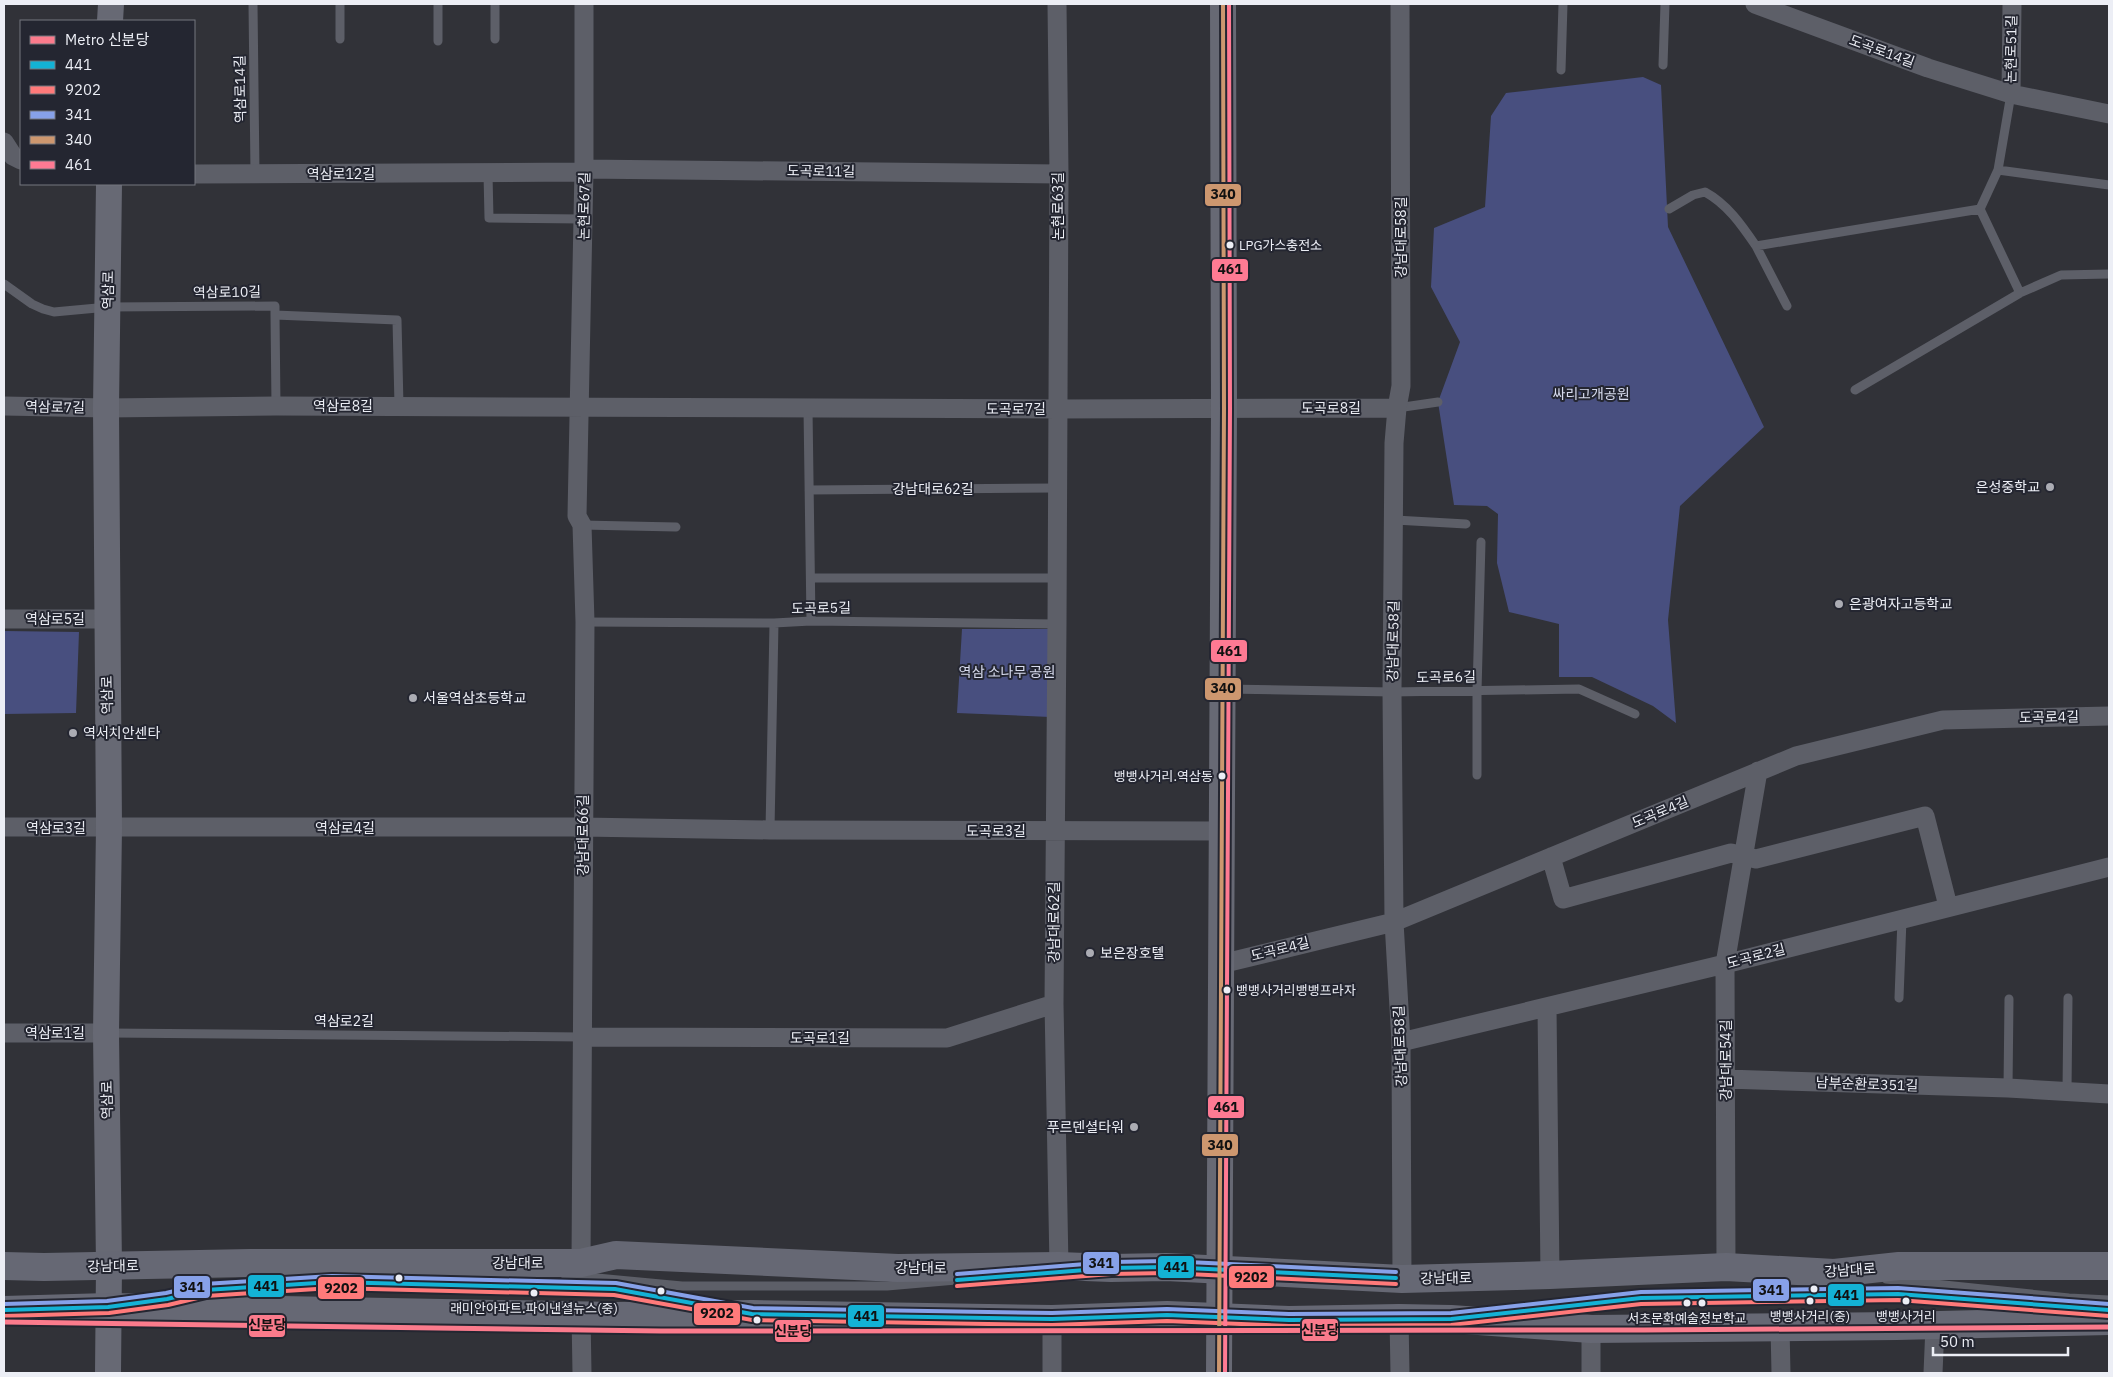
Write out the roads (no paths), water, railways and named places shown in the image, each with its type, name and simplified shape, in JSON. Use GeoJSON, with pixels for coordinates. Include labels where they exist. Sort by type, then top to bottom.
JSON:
{"type":"FeatureCollection","features":[{"type":"Feature","properties":{"kind":"main road"},"geometry":{"type":"LineString","coordinates":[[110,20],[111,4]]}},
{"type":"Feature","properties":{"kind":"main road"},"geometry":{"type":"LineString","coordinates":[[1219,1373],[1224,408],[1223,4]]}},
{"type":"Feature","properties":{"kind":"main road","name":"역삼로"},"geometry":{"type":"LineString","coordinates":[[108,1373],[106,408],[109,185]]}},
{"type":"Feature","properties":{"kind":"main road","name":"강남대로"},"geometry":{"type":"LineString","coordinates":[[4,1266],[580,1263],[616,1255],[898,1268],[1166,1267],[1402,1278],[1550,1275],[1726,1267],[1834,1273],[1899,1266],[2109,1266]]}},
{"type":"Feature","properties":{"kind":"main road"},"geometry":{"type":"LineString","coordinates":[[4,1310],[108,1307],[1052,1319],[1167,1315],[1289,1320],[1450,1319],[1591,1329],[1934,1326],[2109,1322]]}},
{"type":"Feature","properties":{"kind":"street","name":"논현로67길"},"geometry":{"type":"LineString","coordinates":[[580,408],[584,170],[584,4]]}},
{"type":"Feature","properties":{"kind":"street","name":"논현로63길"},"geometry":{"type":"LineString","coordinates":[[1057,4],[1058,409]]}},
{"type":"Feature","properties":{"kind":"street","name":"강남대로58길"},"geometry":{"type":"LineString","coordinates":[[1400,4],[1401,386],[1394,443],[1395,520],[1392,692],[1394,922],[1401,1042],[1402,1278]]}},
{"type":"Feature","properties":{"kind":"street","name":"도곡로14길"},"geometry":{"type":"LineString","coordinates":[[1755,4],[1790,11],[1928,68],[2010,94],[2109,114]]}},
{"type":"Feature","properties":{"kind":"street","name":"논현로51길"},"geometry":{"type":"LineString","coordinates":[[2010,94],[2012,4]]}},
{"type":"Feature","properties":{"kind":"street"},"geometry":{"type":"LineString","coordinates":[[4,144],[16,158],[20,160]]}},
{"type":"Feature","properties":{"kind":"street","name":"역삼로12길"},"geometry":{"type":"LineString","coordinates":[[195,174],[488,174],[584,170]]}},
{"type":"Feature","properties":{"kind":"street","name":"도곡로11길"},"geometry":{"type":"LineString","coordinates":[[584,170],[1058,174]]}},
{"type":"Feature","properties":{"kind":"street","name":"역삼로7길"},"geometry":{"type":"LineString","coordinates":[[4,406],[106,408]]}},
{"type":"Feature","properties":{"kind":"street","name":"역삼로8길"},"geometry":{"type":"LineString","coordinates":[[106,408],[399,406],[580,408]]}},
{"type":"Feature","properties":{"kind":"street","name":"도곡로7길"},"geometry":{"type":"LineString","coordinates":[[580,408],[1224,408]]}},
{"type":"Feature","properties":{"kind":"street","name":"강남대로66길"},"geometry":{"type":"LineString","coordinates":[[580,408],[577,516],[582,525],[585,622],[580,1263]]}},
{"type":"Feature","properties":{"kind":"street","name":"도곡로8길"},"geometry":{"type":"LineString","coordinates":[[1224,408],[1397,408]]}},
{"type":"Feature","properties":{"kind":"street","name":"강남대로62길"},"geometry":{"type":"LineString","coordinates":[[1058,409],[1054,1004],[1059,1266]]}},
{"type":"Feature","properties":{"kind":"street","name":"역삼로5길"},"geometry":{"type":"LineString","coordinates":[[4,619],[107,619]]}},
{"type":"Feature","properties":{"kind":"street","name":"도곡로4길"},"geometry":{"type":"LineString","coordinates":[[1221,964],[1394,922],[1796,756],[1944,720],[2109,716]]}},
{"type":"Feature","properties":{"kind":"street","name":"강남대로54길"},"geometry":{"type":"LineString","coordinates":[[1726,1267],[1725,964],[1758,771]]}},
{"type":"Feature","properties":{"kind":"street"},"geometry":{"type":"LineString","coordinates":[[1551,857],[1563,899],[1731,853],[1743,854],[1756,859],[1924,816],[1948,906]]}},
{"type":"Feature","properties":{"kind":"street","name":"역삼로4길"},"geometry":{"type":"LineString","coordinates":[[108,828],[582,827]]}},
{"type":"Feature","properties":{"kind":"street","name":"도곡로3길"},"geometry":{"type":"LineString","coordinates":[[582,827],[770,830],[1221,831]]}},
{"type":"Feature","properties":{"kind":"street","name":"역삼로3길"},"geometry":{"type":"LineString","coordinates":[[4,828],[108,828]]}},
{"type":"Feature","properties":{"kind":"street","name":"도곡로2길"},"geometry":{"type":"LineString","coordinates":[[1401,1042],[1725,964],[1948,906],[2109,867]]}},
{"type":"Feature","properties":{"kind":"street","name":"도곡로1길"},"geometry":{"type":"LineString","coordinates":[[582,1037],[947,1038],[1054,1004]]}},
{"type":"Feature","properties":{"kind":"street"},"geometry":{"type":"LineString","coordinates":[[1547,1007],[1550,1275]]}},
{"type":"Feature","properties":{"kind":"street","name":"역삼로1길"},"geometry":{"type":"LineString","coordinates":[[4,1033],[106,1033]]}},
{"type":"Feature","properties":{"kind":"street","name":"남부순환로351길"},"geometry":{"type":"LineString","coordinates":[[1726,1080],[2008,1088],[2109,1094]]}},
{"type":"Feature","properties":{"kind":"street"},"geometry":{"type":"LineString","coordinates":[[581,1314],[582,1373]]}},
{"type":"Feature","properties":{"kind":"street"},"geometry":{"type":"LineString","coordinates":[[1399,1318],[1400,1373]]}},
{"type":"Feature","properties":{"kind":"street"},"geometry":{"type":"LineString","coordinates":[[1052,1319],[1052,1373]]}},
{"type":"Feature","properties":{"kind":"street"},"geometry":{"type":"LineString","coordinates":[[1933,1373],[1934,1326]]}},
{"type":"Feature","properties":{"kind":"street"},"geometry":{"type":"LineString","coordinates":[[1780,1327],[1780,1373]]}},
{"type":"Feature","properties":{"kind":"street"},"geometry":{"type":"LineString","coordinates":[[1591,1329],[1591,1373]]}},
{"type":"Feature","properties":{"kind":"lane","name":"역삼로14길"},"geometry":{"type":"LineString","coordinates":[[252,4],[255,174]]}},
{"type":"Feature","properties":{"kind":"lane"},"geometry":{"type":"LineString","coordinates":[[340,4],[340,39]]}},
{"type":"Feature","properties":{"kind":"lane"},"geometry":{"type":"LineString","coordinates":[[438,4],[438,41]]}},
{"type":"Feature","properties":{"kind":"lane"},"geometry":{"type":"LineString","coordinates":[[495,4],[495,39]]}},
{"type":"Feature","properties":{"kind":"lane"},"geometry":{"type":"LineString","coordinates":[[1561,70],[1563,4]]}},
{"type":"Feature","properties":{"kind":"lane"},"geometry":{"type":"LineString","coordinates":[[1663,65],[1665,4]]}},
{"type":"Feature","properties":{"kind":"lane"},"geometry":{"type":"LineString","coordinates":[[1980,209],[1998,170],[2010,94]]}},
{"type":"Feature","properties":{"kind":"lane"},"geometry":{"type":"LineString","coordinates":[[1998,170],[2109,186]]}},
{"type":"Feature","properties":{"kind":"lane"},"geometry":{"type":"LineString","coordinates":[[488,174],[489,218],[583,219]]}},
{"type":"Feature","properties":{"kind":"lane"},"geometry":{"type":"LineString","coordinates":[[1669,209],[1692,195],[1705,192],[1717,198],[1738,220],[1756,246],[1787,306]]}},
{"type":"Feature","properties":{"kind":"lane"},"geometry":{"type":"LineString","coordinates":[[1756,246],[1980,209]]}},
{"type":"Feature","properties":{"kind":"lane"},"geometry":{"type":"LineString","coordinates":[[1980,209],[2020,293]]}},
{"type":"Feature","properties":{"kind":"lane"},"geometry":{"type":"LineString","coordinates":[[1855,390],[2020,293],[2061,275],[2109,274]]}},
{"type":"Feature","properties":{"kind":"lane"},"geometry":{"type":"LineString","coordinates":[[4,284],[32,304],[54,312],[108,307]]}},
{"type":"Feature","properties":{"kind":"lane","name":"역삼로10길"},"geometry":{"type":"LineString","coordinates":[[108,307],[275,306],[275,315],[398,320],[399,406]]}},
{"type":"Feature","properties":{"kind":"lane"},"geometry":{"type":"LineString","coordinates":[[275,315],[276,406]]}},
{"type":"Feature","properties":{"kind":"lane","name":"도곡로8길"},"geometry":{"type":"LineString","coordinates":[[1397,408],[1438,402]]}},
{"type":"Feature","properties":{"kind":"lane"},"geometry":{"type":"LineString","coordinates":[[808,409],[811,621]]}},
{"type":"Feature","properties":{"kind":"lane","name":"강남대로62길"},"geometry":{"type":"LineString","coordinates":[[809,490],[1056,488]]}},
{"type":"Feature","properties":{"kind":"lane"},"geometry":{"type":"LineString","coordinates":[[1395,520],[1466,524]]}},
{"type":"Feature","properties":{"kind":"lane"},"geometry":{"type":"LineString","coordinates":[[582,525],[676,528]]}},
{"type":"Feature","properties":{"kind":"lane"},"geometry":{"type":"LineString","coordinates":[[1477,775],[1481,542]]}},
{"type":"Feature","properties":{"kind":"lane"},"geometry":{"type":"LineString","coordinates":[[811,578],[1057,578]]}},
{"type":"Feature","properties":{"kind":"lane","name":"도곡로5길"},"geometry":{"type":"LineString","coordinates":[[585,622],[774,623],[811,621],[1057,624]]}},
{"type":"Feature","properties":{"kind":"lane"},"geometry":{"type":"LineString","coordinates":[[770,830],[774,623]]}},
{"type":"Feature","properties":{"kind":"lane","name":"도곡로6길"},"geometry":{"type":"LineString","coordinates":[[1223,689],[1392,692],[1579,690],[1635,714]]}},
{"type":"Feature","properties":{"kind":"lane"},"geometry":{"type":"LineString","coordinates":[[1900,998],[1902,918]]}},
{"type":"Feature","properties":{"kind":"lane"},"geometry":{"type":"LineString","coordinates":[[2067,1091],[2068,998]]}},
{"type":"Feature","properties":{"kind":"lane"},"geometry":{"type":"LineString","coordinates":[[2008,1088],[2009,999]]}},
{"type":"Feature","properties":{"kind":"lane","name":"역삼로2길"},"geometry":{"type":"LineString","coordinates":[[106,1033],[582,1037]]}},
{"type":"Feature","properties":{"kind":"lane"},"geometry":{"type":"LineString","coordinates":[[476,1263],[573,1276],[682,1286],[886,1286],[1111,1268]]}},
{"type":"Feature","properties":{"kind":"lane"},"geometry":{"type":"LineString","coordinates":[[1834,1273],[2059,1297],[2109,1300]]}},
{"type":"Feature","properties":{"kind":"lane"},"geometry":{"type":"LineString","coordinates":[[108,1307],[167,1299],[205,1290],[332,1282],[615,1289],[752,1314]]}},
{"type":"Feature","properties":{"kind":"lane"},"geometry":{"type":"LineString","coordinates":[[1450,1319],[1641,1298],[1849,1294],[1898,1294],[2109,1310]]}},
{"type":"Feature","properties":{"kind":"metro line","name":"신분당"},"geometry":{"type":"LineString","coordinates":[[4,1322],[661,1331],[1644,1330],[2109,1327]]}},
{"type":"Feature","properties":{"kind":"place","name":"LPG가스충전소"},"geometry":{"type":"Point","coordinates":[1230,245]}},
{"type":"Feature","properties":{"kind":"place","name":"은성중학교"},"geometry":{"type":"Point","coordinates":[2050,487]}},
{"type":"Feature","properties":{"kind":"place","name":"은광여자고등학교"},"geometry":{"type":"Point","coordinates":[1839,604]}},
{"type":"Feature","properties":{"kind":"place","name":"서울역삼초등학교"},"geometry":{"type":"Point","coordinates":[413,698]}},
{"type":"Feature","properties":{"kind":"place","name":"역서치안센타"},"geometry":{"type":"Point","coordinates":[73,733]}},
{"type":"Feature","properties":{"kind":"place","name":"뱅뱅사거리.역삼동"},"geometry":{"type":"Point","coordinates":[1222,776]}},
{"type":"Feature","properties":{"kind":"place","name":"보은장호텔"},"geometry":{"type":"Point","coordinates":[1090,953]}},
{"type":"Feature","properties":{"kind":"place","name":"뱅뱅사거리뱅뱅프라자"},"geometry":{"type":"Point","coordinates":[1227,990]}},
{"type":"Feature","properties":{"kind":"place","name":"푸르덴셜타워"},"geometry":{"type":"Point","coordinates":[1134,1127]}},
{"type":"Feature","properties":{"kind":"place","name":"래미안아파트.파이낸셜뉴스(중)"},"geometry":{"type":"Point","coordinates":[534,1293]}},
{"type":"Feature","properties":{"kind":"place","name":"뱅뱅사거리(중)"},"geometry":{"type":"Point","coordinates":[1810,1301]}},
{"type":"Feature","properties":{"kind":"place","name":"뱅뱅사거리"},"geometry":{"type":"Point","coordinates":[1906,1301]}},
{"type":"Feature","properties":{"kind":"place","name":"서초문화예술정보학교"},"geometry":{"type":"Point","coordinates":[1687,1303]}},
{"type":"Feature","properties":{"kind":"park label","name":"싸리고개공원"},"geometry":{"type":"Point","coordinates":[1591,394]}},
{"type":"Feature","properties":{"kind":"park label","name":"역삼 소나무 공원"},"geometry":{"type":"Point","coordinates":[1007,672]}}]}
